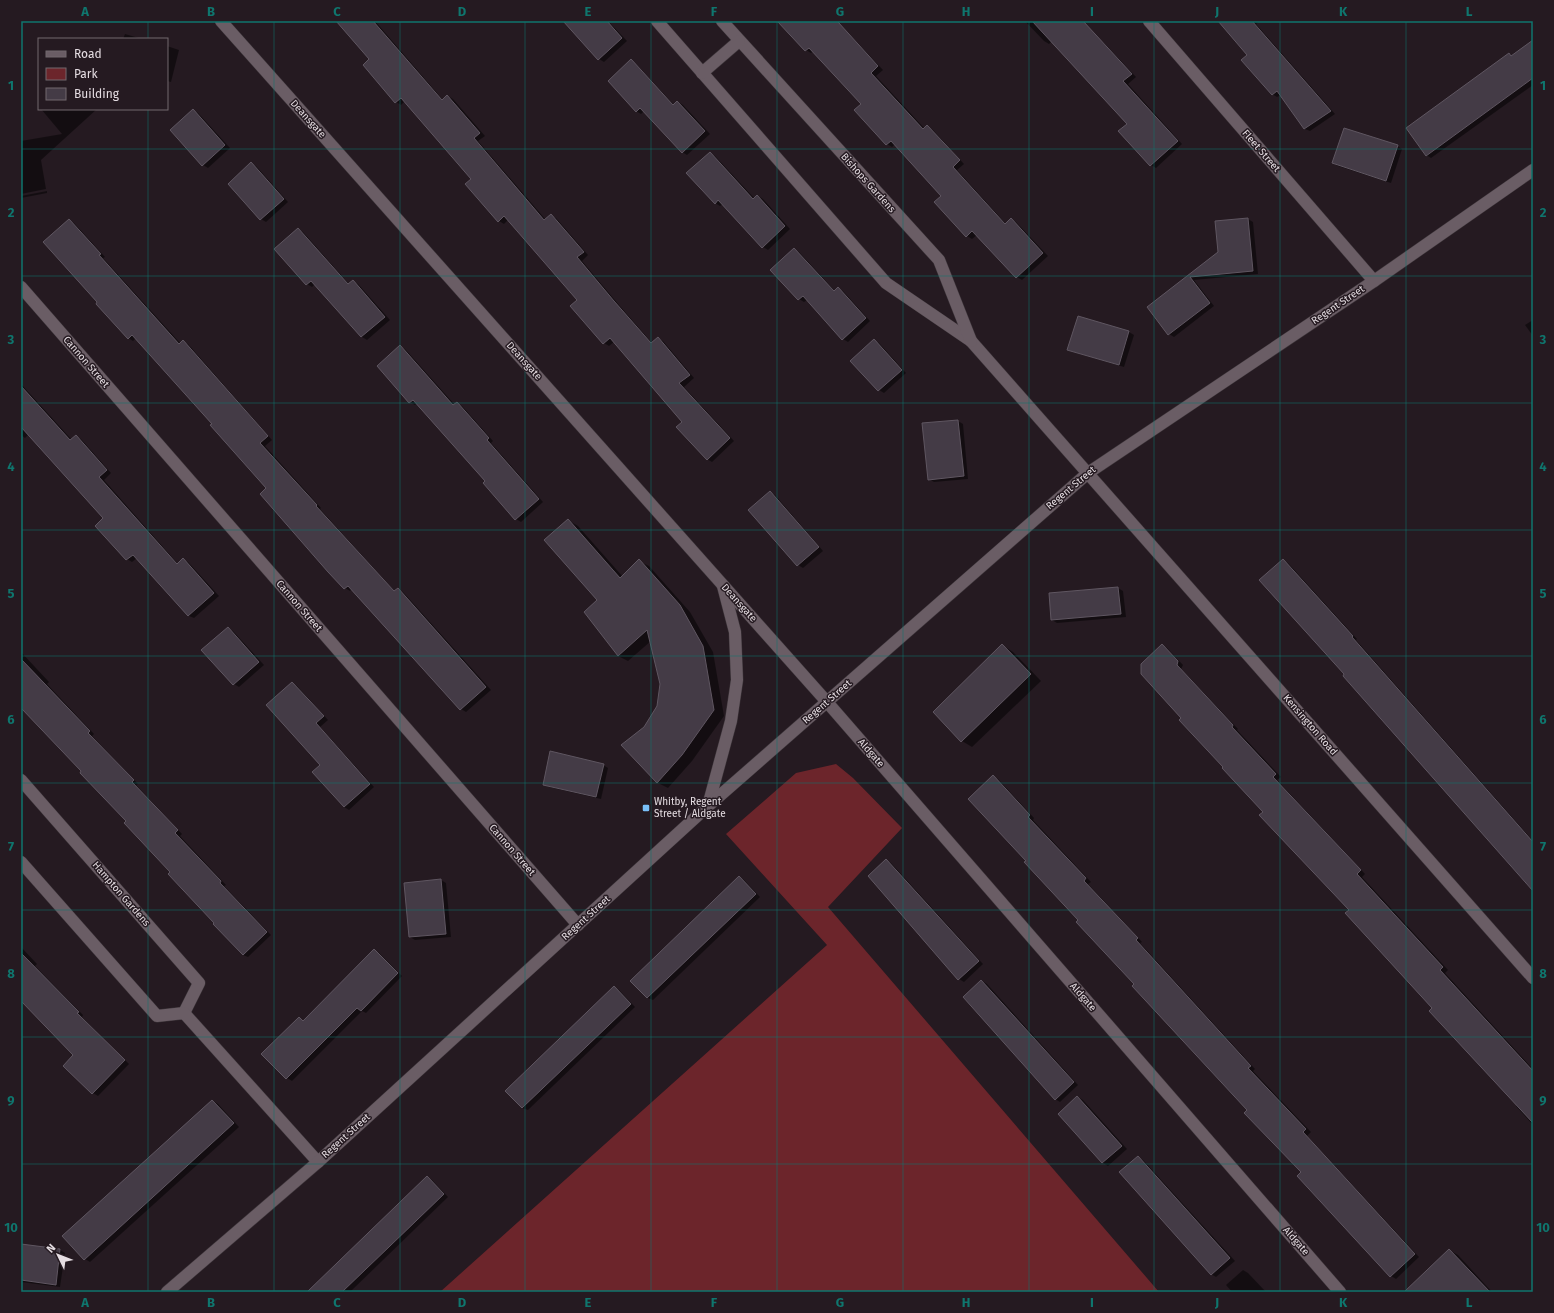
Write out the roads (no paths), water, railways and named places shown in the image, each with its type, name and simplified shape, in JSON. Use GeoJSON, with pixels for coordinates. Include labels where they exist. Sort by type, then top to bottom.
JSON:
{"type":"FeatureCollection","features":[{"type":"Feature","properties":{"kind":"street","name":"Deansgate"},"geometry":{"type":"LineString","coordinates":[[221,21],[827,702]]}},
{"type":"Feature","properties":{"kind":"street","name":"Bishops Gardens"},"geometry":{"type":"LineString","coordinates":[[657,21],[886,282],[971,341],[1088,472]]}},
{"type":"Feature","properties":{"kind":"street","name":"Bishops Gardens"},"geometry":{"type":"LineString","coordinates":[[722,21],[939,260],[971,341]]}},
{"type":"Feature","properties":{"kind":"street","name":"Fleet Street"},"geometry":{"type":"LineString","coordinates":[[1149,21],[1374,281]]}},
{"type":"Feature","properties":{"kind":"street"},"geometry":{"type":"LineString","coordinates":[[702,73],[739,41]]}},
{"type":"Feature","properties":{"kind":"street","name":"Regent Street"},"geometry":{"type":"LineString","coordinates":[[167,1292],[318,1162],[708,806],[1088,472],[1374,281],[1533,170]]}},
{"type":"Feature","properties":{"kind":"street","name":"Cannon Street"},"geometry":{"type":"LineString","coordinates":[[21,287],[578,925]]}},
{"type":"Feature","properties":{"kind":"street","name":"Kensington Road"},"geometry":{"type":"LineString","coordinates":[[1088,472],[1533,978]]}},
{"type":"Feature","properties":{"kind":"street"},"geometry":{"type":"LineString","coordinates":[[708,806],[731,722],[737,680],[735,632],[723,585]]}},
{"type":"Feature","properties":{"kind":"street","name":"Aldgate"},"geometry":{"type":"LineString","coordinates":[[827,702],[1340,1292]]}},
{"type":"Feature","properties":{"kind":"street","name":"Hampton Gardens"},"geometry":{"type":"LineString","coordinates":[[21,780],[199,984],[184,1013]]}},
{"type":"Feature","properties":{"kind":"street"},"geometry":{"type":"LineString","coordinates":[[21,862],[157,1016],[184,1013],[318,1162]]}},
{"type":"Feature","properties":{"kind":"place","name":"Whitby, Regent Street / Aldgate"},"geometry":{"type":"Point","coordinates":[646,808]}}]}
